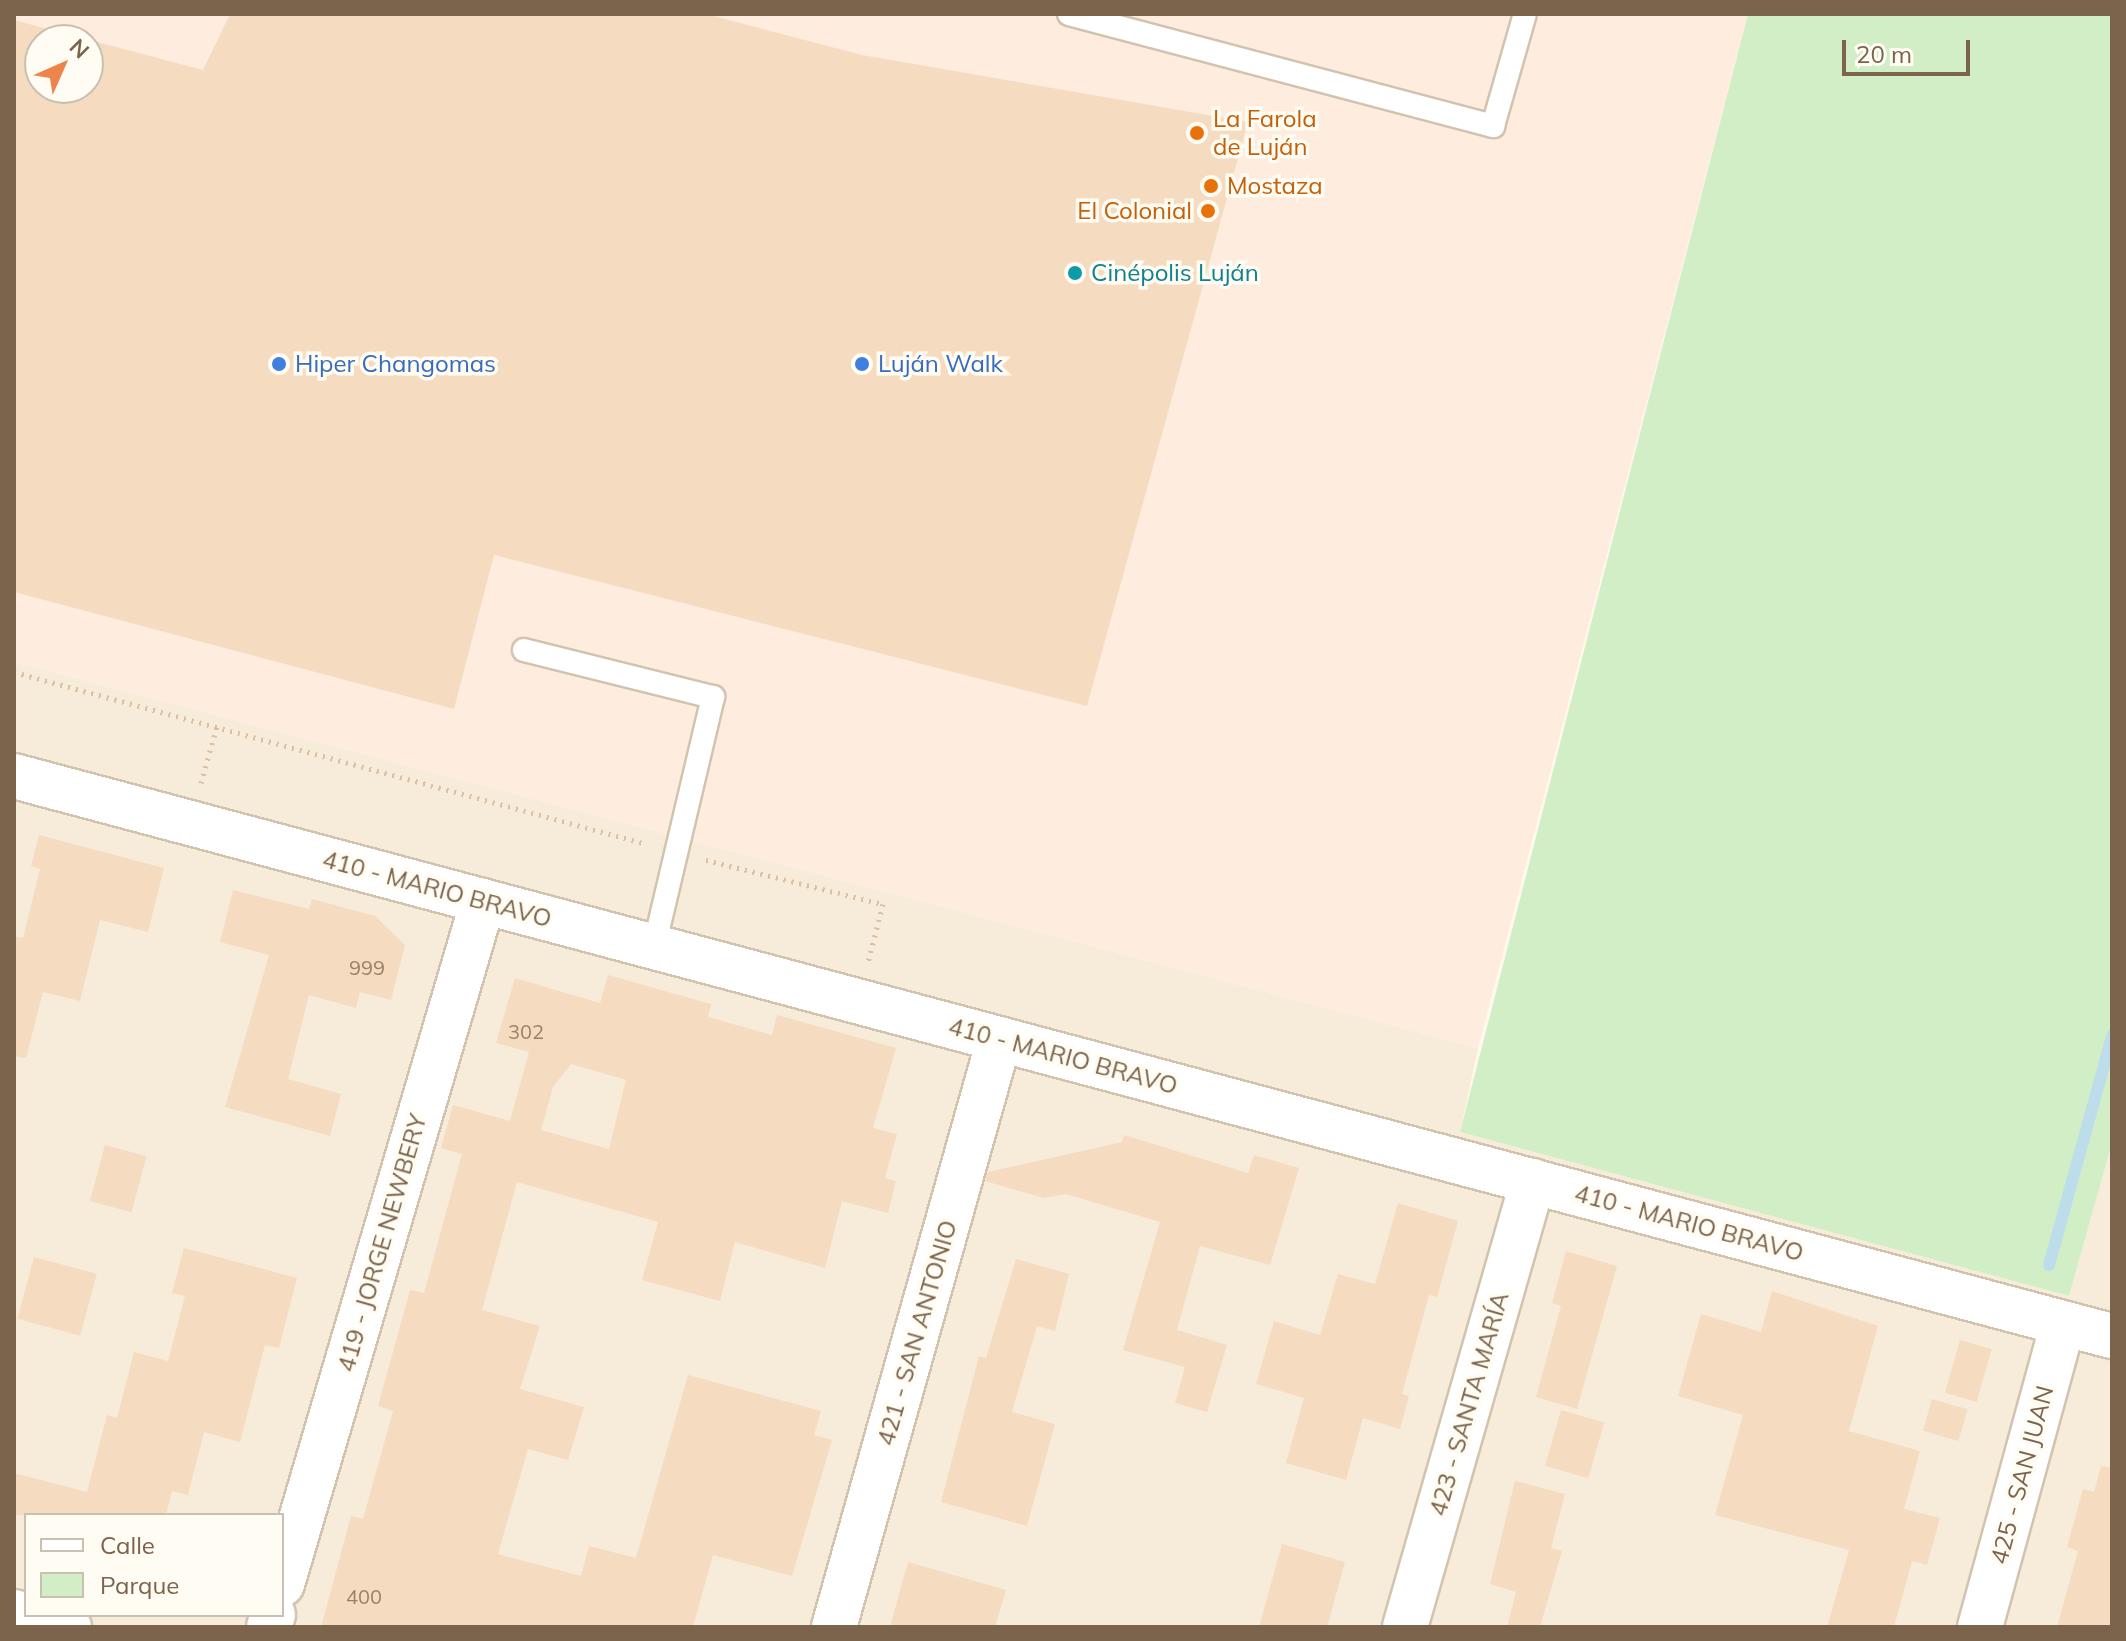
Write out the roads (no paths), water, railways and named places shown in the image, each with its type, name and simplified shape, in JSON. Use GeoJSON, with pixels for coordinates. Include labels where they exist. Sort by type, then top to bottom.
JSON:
{"type":"FeatureCollection","features":[{"type":"Feature","properties":{"kind":"street","name":"410 - MARIO BRAVO"},"geometry":{"type":"LineString","coordinates":[[14,776],[2112,1336]]}},
{"type":"Feature","properties":{"kind":"street","name":"419 - JORGE NEWBERY"},"geometry":{"type":"LineString","coordinates":[[284,1577],[483,901]]}},
{"type":"Feature","properties":{"kind":"street","name":"421 - SAN ANTONIO"},"geometry":{"type":"LineString","coordinates":[[834,1627],[999,1040]]}},
{"type":"Feature","properties":{"kind":"street","name":"423 - SANTA MARÍA"},"geometry":{"type":"LineString","coordinates":[[1405,1627],[1533,1181]]}},
{"type":"Feature","properties":{"kind":"street","name":"425 - SAN JUAN"},"geometry":{"type":"LineString","coordinates":[[1980,1627],[2063,1323]]}},
{"type":"Feature","properties":{"kind":"street"},"geometry":{"type":"LineString","coordinates":[[32,1617],[69,1627]]}},
{"type":"Feature","properties":{"kind":"lane"},"geometry":{"type":"LineString","coordinates":[[1069,14],[1493,126],[1525,14]]}},
{"type":"Feature","properties":{"kind":"lane"},"geometry":{"type":"LineString","coordinates":[[524,650],[713,697],[654,947]]}},
{"type":"Feature","properties":{"kind":"waterway"},"geometry":{"type":"LineString","coordinates":[[2049,1265],[2112,1036]]}},
{"type":"Feature","properties":{"kind":"place","name":"La Farola de Luján"},"geometry":{"type":"Point","coordinates":[1197,133]}},
{"type":"Feature","properties":{"kind":"place","name":"Mostaza"},"geometry":{"type":"Point","coordinates":[1211,186]}},
{"type":"Feature","properties":{"kind":"place","name":"El Colonial"},"geometry":{"type":"Point","coordinates":[1208,211]}},
{"type":"Feature","properties":{"kind":"place","name":"Cinépolis Luján"},"geometry":{"type":"Point","coordinates":[1075,273]}},
{"type":"Feature","properties":{"kind":"place","name":"Hiper Changomas"},"geometry":{"type":"Point","coordinates":[279,364]}},
{"type":"Feature","properties":{"kind":"place","name":"Luján Walk"},"geometry":{"type":"Point","coordinates":[862,364]}}]}
